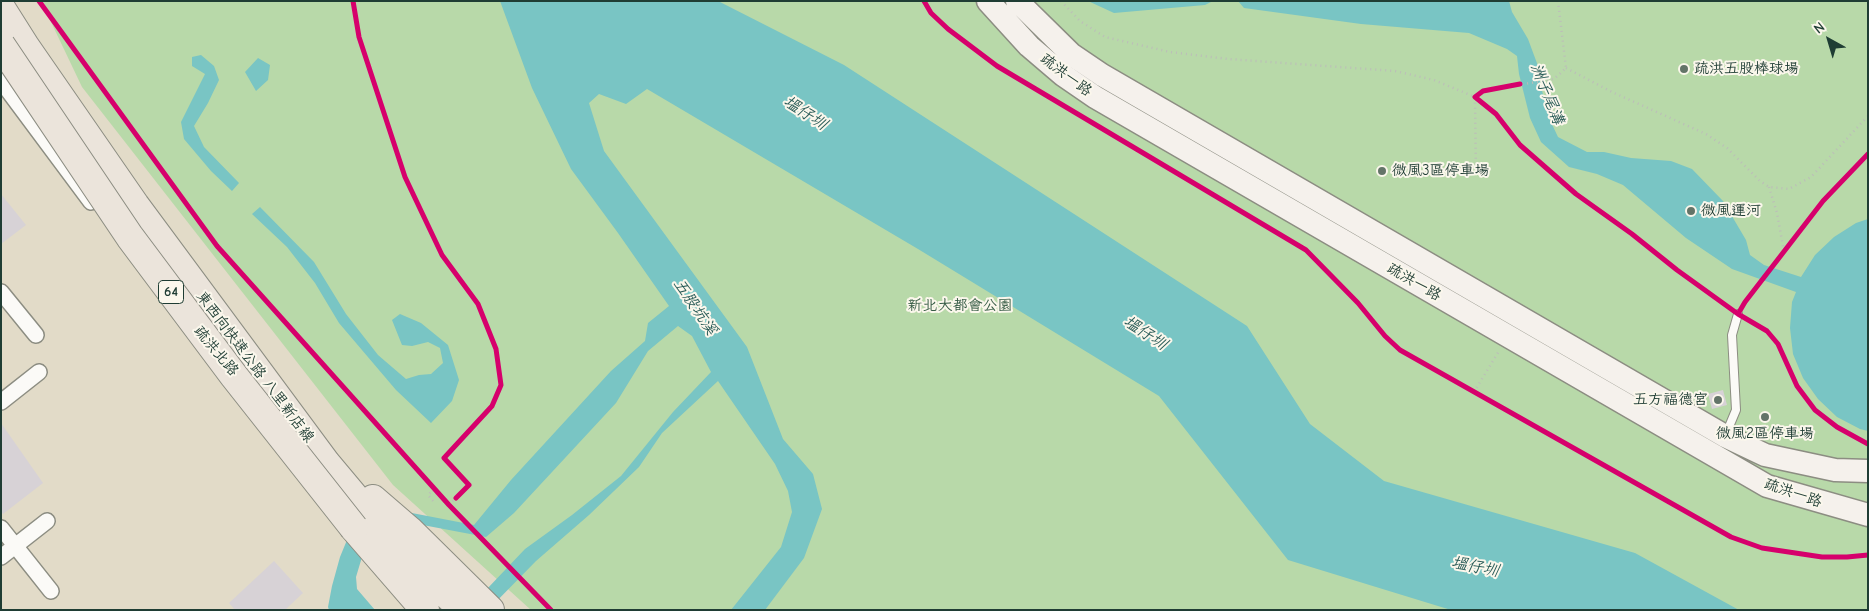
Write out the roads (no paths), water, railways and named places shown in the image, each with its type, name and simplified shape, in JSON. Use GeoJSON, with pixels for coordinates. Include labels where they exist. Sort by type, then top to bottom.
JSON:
{"type":"FeatureCollection","features":[{"type":"Feature","properties":{"kind":"highway","name":"東西向快速公路 八里新店線"},"geometry":{"type":"LineString","coordinates":[[1,8],[25,46],[135,205],[326,463],[444,610]]}},
{"type":"Feature","properties":{"kind":"highway","name":"東西向快速公路 八里新店線"},"geometry":{"type":"LineString","coordinates":[[1,45],[130,237],[234,376],[354,528],[444,610]]}},
{"type":"Feature","properties":{"kind":"highway"},"geometry":{"type":"LineString","coordinates":[[326,463],[409,530],[490,610]]}},
{"type":"Feature","properties":{"kind":"street","name":"疏洪一路"},"geometry":{"type":"LineString","coordinates":[[988,1],[1029,46],[1063,75],[1094,97],[1768,486],[1868,515]]}},
{"type":"Feature","properties":{"kind":"street","name":"疏洪一路"},"geometry":{"type":"LineString","coordinates":[[1018,1],[1071,54],[1102,75],[1725,436],[1765,455],[1835,470],[1868,471]]}},
{"type":"Feature","properties":{"kind":"street","name":"疏洪北路"},"geometry":{"type":"LineString","coordinates":[[1,81],[93,204],[262,406],[323,483],[444,610]]}},
{"type":"Feature","properties":{"kind":"street"},"geometry":{"type":"LineString","coordinates":[[1,292],[36,334]]}},
{"type":"Feature","properties":{"kind":"street"},"geometry":{"type":"LineString","coordinates":[[1,402],[39,372]]}},
{"type":"Feature","properties":{"kind":"street"},"geometry":{"type":"LineString","coordinates":[[1,557],[47,521]]}},
{"type":"Feature","properties":{"kind":"street"},"geometry":{"type":"LineString","coordinates":[[1,528],[51,590]]}},
{"type":"Feature","properties":{"kind":"lane"},"geometry":{"type":"LineString","coordinates":[[1725,436],[1736,410],[1732,335],[1738,314]]}},
{"type":"Feature","properties":{"kind":"water"},"geometry":{"type":"Polygon","coordinates":[[[500,1],[718,1],[844,65],[1247,326],[1310,424],[1384,481],[1635,553],[1739,610],[1451,610],[1288,560],[1159,396],[918,249],[647,89],[626,104],[599,94],[589,103],[604,151],[747,347],[783,439],[813,474],[822,509],[804,558],[765,610],[731,610],[781,547],[792,512],[788,491],[775,464],[718,381],[662,433],[639,467],[589,515],[536,561],[488,610],[467,610],[525,549],[621,476],[673,412],[711,372],[692,336],[678,326],[648,351],[616,403],[514,513],[486,537],[391,519],[368,537],[356,577],[357,589],[375,610],[329,610],[332,586],[347,540],[386,508],[474,525],[511,480],[611,371],[645,341],[648,323],[669,306],[571,169],[532,88],[500,1]]]}},
{"type":"Feature","properties":{"kind":"water"},"geometry":{"type":"Polygon","coordinates":[[[1088,1],[1213,1],[1205,5],[1114,13],[1088,1]]]}},
{"type":"Feature","properties":{"kind":"water","name":"微風運河"},"geometry":{"type":"Polygon","coordinates":[[[1238,1],[1509,1],[1512,12],[1528,39],[1538,66],[1541,87],[1550,120],[1558,137],[1587,152],[1604,152],[1631,158],[1671,161],[1692,169],[1723,201],[1746,240],[1750,255],[1764,265],[1801,277],[1815,255],[1834,237],[1856,223],[1868,219],[1868,431],[1837,417],[1818,399],[1803,378],[1793,354],[1790,328],[1792,302],[1796,292],[1732,269],[1686,238],[1623,185],[1597,174],[1569,167],[1541,142],[1530,118],[1519,74],[1517,56],[1507,49],[1469,33],[1361,24],[1244,8],[1238,1]]]}},
{"type":"Feature","properties":{"kind":"water"},"geometry":{"type":"Polygon","coordinates":[[[201,55],[214,66],[219,80],[194,126],[204,147],[239,183],[232,191],[211,171],[184,139],[181,122],[205,74],[192,66],[192,57],[201,55]]]}},
{"type":"Feature","properties":{"kind":"water"},"geometry":{"type":"Polygon","coordinates":[[[258,58],[270,65],[268,80],[256,91],[245,72],[258,58]]]}},
{"type":"Feature","properties":{"kind":"water"},"geometry":{"type":"Polygon","coordinates":[[[260,207],[314,262],[346,314],[378,355],[406,379],[431,374],[443,363],[440,348],[428,342],[412,346],[402,345],[392,320],[400,314],[421,323],[448,345],[459,380],[452,401],[431,423],[396,390],[339,323],[315,283],[287,247],[252,214],[260,207]]]}},
{"type":"Feature","properties":{"kind":"place","name":"疏洪五股棒球場"},"geometry":{"type":"Point","coordinates":[1684,69]}},
{"type":"Feature","properties":{"kind":"place","name":"微風3區停車場"},"geometry":{"type":"Point","coordinates":[1382,171]}},
{"type":"Feature","properties":{"kind":"place","name":"微風運河"},"geometry":{"type":"Point","coordinates":[1691,211]}},
{"type":"Feature","properties":{"kind":"place","name":"五方福德宮"},"geometry":{"type":"Point","coordinates":[1718,400]}},
{"type":"Feature","properties":{"kind":"place","name":"微風2區停車場"},"geometry":{"type":"Point","coordinates":[1765,417]}},
{"type":"Feature","properties":{"kind":"water label","name":"洲子尾溝"},"geometry":{"type":"Point","coordinates":[1547,94]}},
{"type":"Feature","properties":{"kind":"water label","name":"塭仔圳"},"geometry":{"type":"Point","coordinates":[805,113]}},
{"type":"Feature","properties":{"kind":"water label","name":"五股坑溪"},"geometry":{"type":"Point","coordinates":[695,307]}},
{"type":"Feature","properties":{"kind":"water label","name":"塭仔圳"},"geometry":{"type":"Point","coordinates":[1145,333]}},
{"type":"Feature","properties":{"kind":"water label","name":"塭仔圳"},"geometry":{"type":"Point","coordinates":[1475,567]}},
{"type":"Feature","properties":{"kind":"park label","name":"新北大都會公園"},"geometry":{"type":"Point","coordinates":[960,306]}}]}
